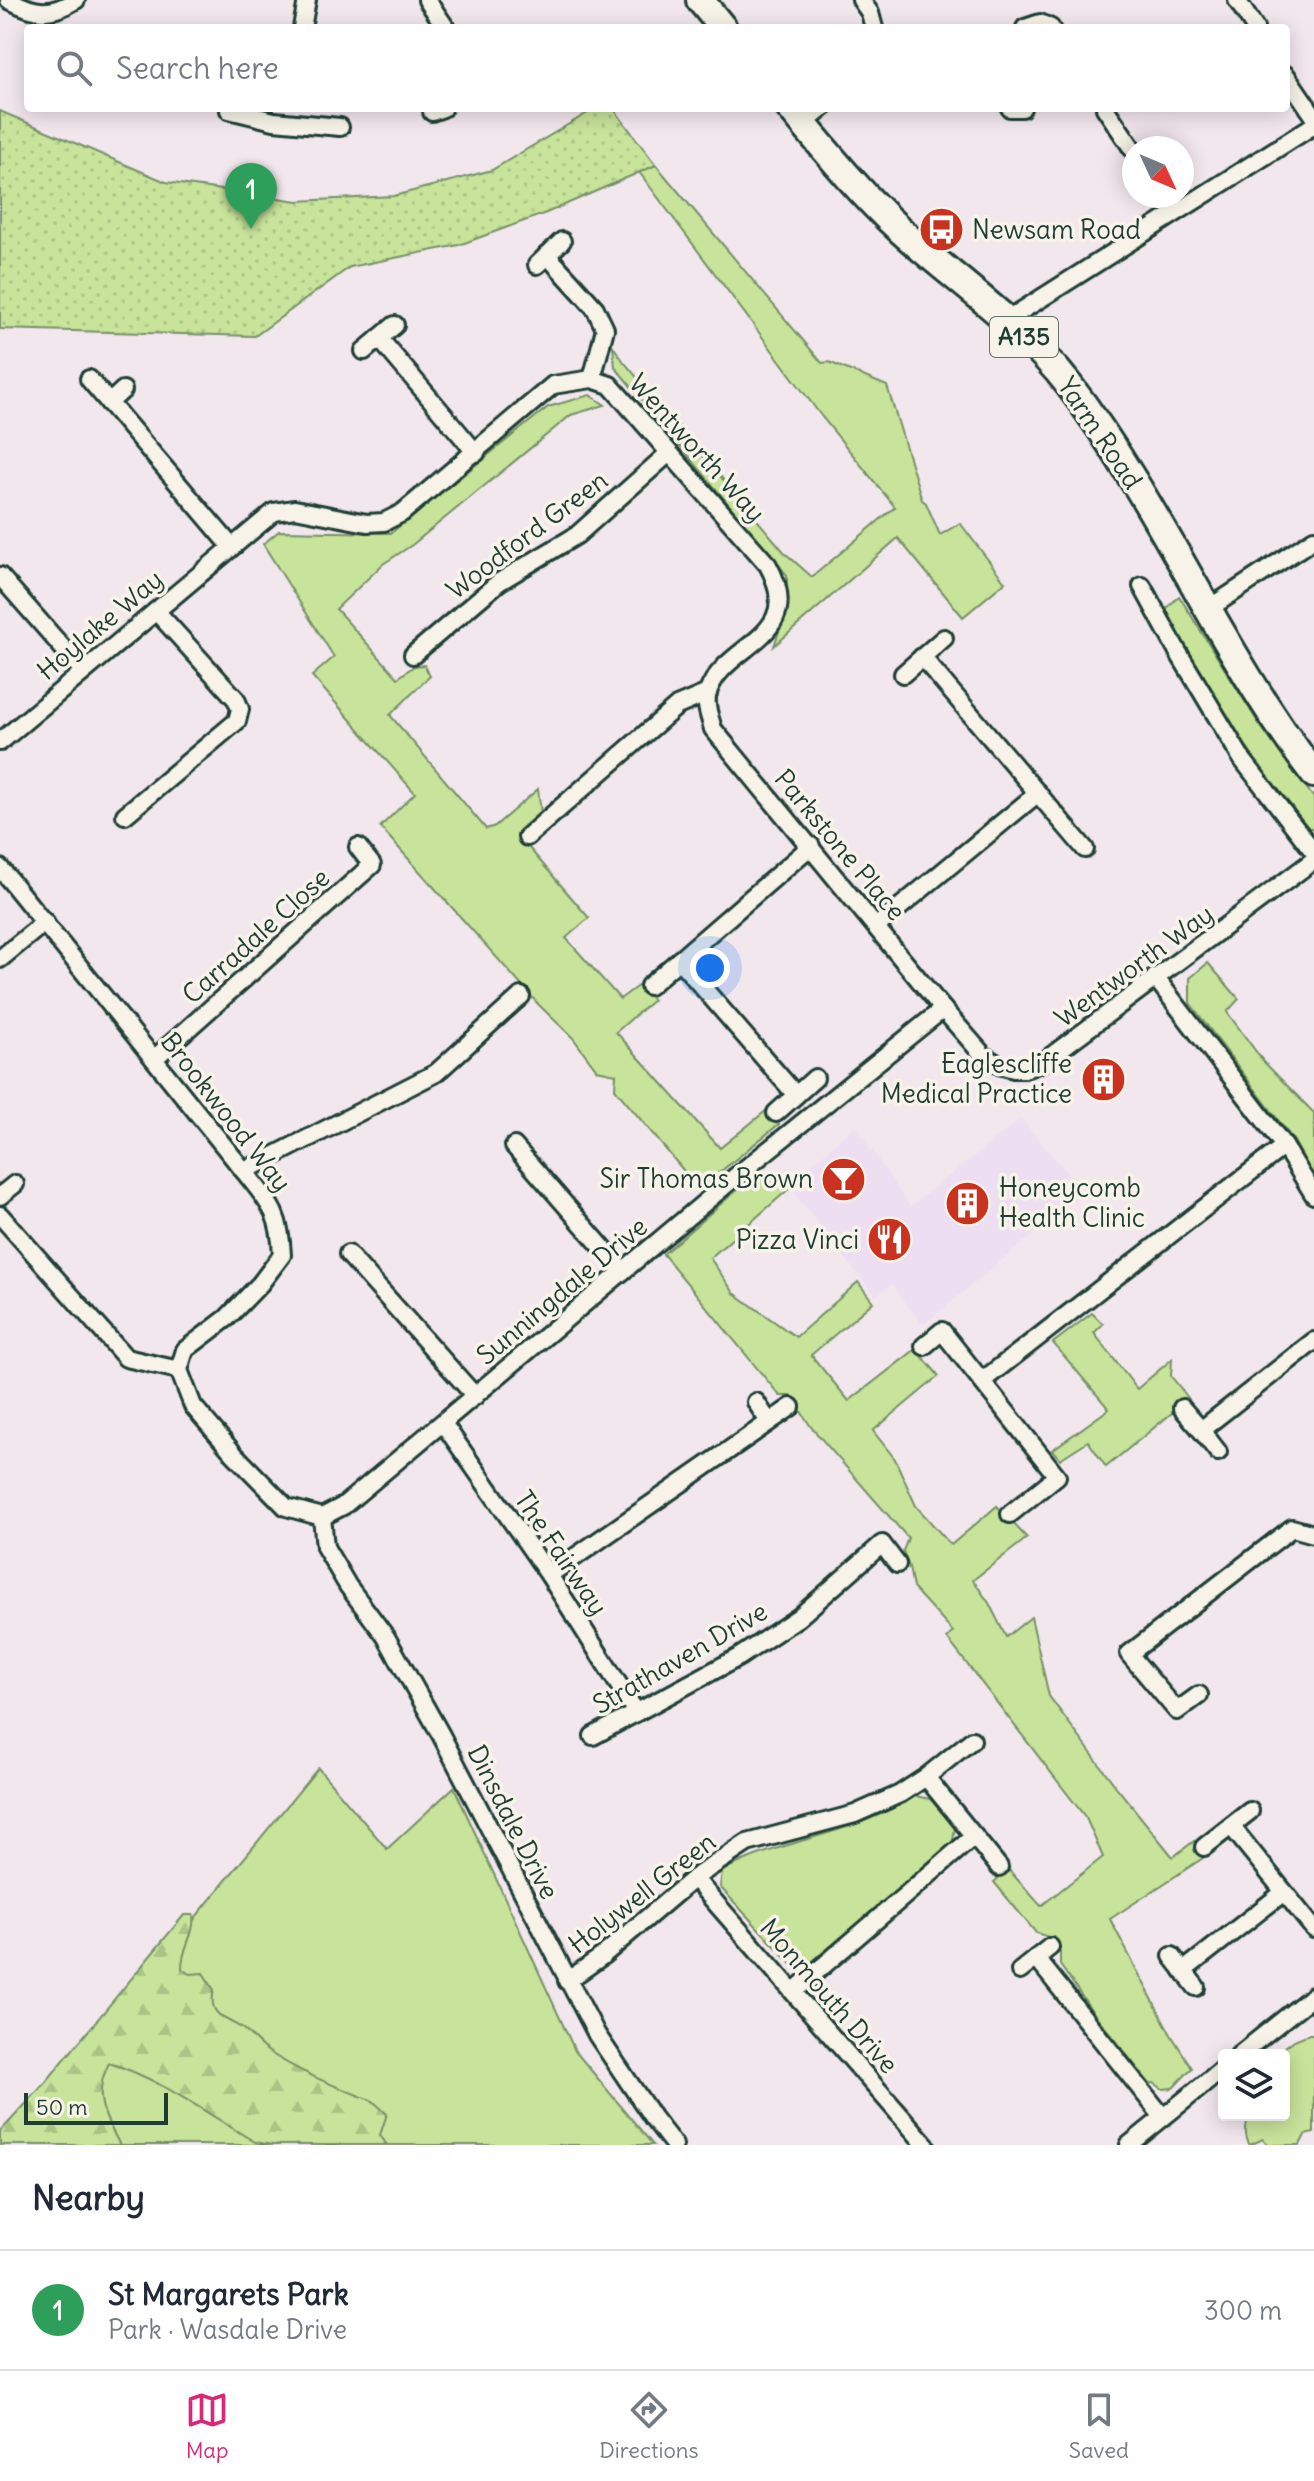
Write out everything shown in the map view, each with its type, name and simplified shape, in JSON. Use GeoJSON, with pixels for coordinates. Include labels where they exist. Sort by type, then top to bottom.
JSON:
{"type":"FeatureCollection","features":[{"type":"Feature","properties":{"kind":"main road"},"geometry":{"type":"LineString","coordinates":[[700,0],[720,24]]}},
{"type":"Feature","properties":{"kind":"main road","name":"Yarm Road"},"geometry":{"type":"LineString","coordinates":[[806,113],[873,205],[1007,320],[1060,374],[1131,476],[1267,711],[1314,774]]}},
{"type":"Feature","properties":{"kind":"street"},"geometry":{"type":"LineString","coordinates":[[9,0],[30,11],[58,11],[76,0]]}},
{"type":"Feature","properties":{"kind":"street"},"geometry":{"type":"LineString","coordinates":[[303,24],[307,0]]}},
{"type":"Feature","properties":{"kind":"street"},"geometry":{"type":"LineString","coordinates":[[427,0],[443,24]]}},
{"type":"Feature","properties":{"kind":"street"},"geometry":{"type":"LineString","coordinates":[[861,0],[873,24]]}},
{"type":"Feature","properties":{"kind":"street"},"geometry":{"type":"LineString","coordinates":[[1237,0],[1252,24]]}},
{"type":"Feature","properties":{"kind":"street"},"geometry":{"type":"LineString","coordinates":[[1290,81],[1314,116]]}},
{"type":"Feature","properties":{"kind":"street"},"geometry":{"type":"LineString","coordinates":[[237,112],[274,121],[298,116],[340,127]]}},
{"type":"Feature","properties":{"kind":"street"},"geometry":{"type":"LineString","coordinates":[[1108,112],[1124,136]]}},
{"type":"Feature","properties":{"kind":"street"},"geometry":{"type":"LineString","coordinates":[[1007,320],[1170,205],[1314,125]]}},
{"type":"Feature","properties":{"kind":"street"},"geometry":{"type":"LineString","coordinates":[[562,241],[542,260],[595,308],[605,329],[592,379]]}},
{"type":"Feature","properties":{"kind":"street"},"geometry":{"type":"LineString","coordinates":[[364,351],[395,325]]}},
{"type":"Feature","properties":{"kind":"street"},"geometry":{"type":"LineString","coordinates":[[379,338],[476,453]]}},
{"type":"Feature","properties":{"kind":"street"},"geometry":{"type":"LineString","coordinates":[[89,379],[231,546]]}},
{"type":"Feature","properties":{"kind":"street","name":"Wentworth Way"},"geometry":{"type":"LineString","coordinates":[[231,546],[274,512],[295,509],[367,523],[384,522],[402,513],[553,385],[592,379],[610,385],[768,565],[778,584],[778,608],[765,634],[720,672],[707,700]]}},
{"type":"Feature","properties":{"kind":"street"},"geometry":{"type":"LineString","coordinates":[[109,403],[123,390]]}},
{"type":"Feature","properties":{"kind":"street","name":"Woodford Green"},"geometry":{"type":"LineString","coordinates":[[413,655],[499,582],[577,535],[669,453]]}},
{"type":"Feature","properties":{"kind":"street"},"geometry":{"type":"LineString","coordinates":[[1208,609],[1314,539]]}},
{"type":"Feature","properties":{"kind":"street","name":"Hoylake Way"},"geometry":{"type":"LineString","coordinates":[[0,742],[231,546]]}},
{"type":"Feature","properties":{"kind":"street"},"geometry":{"type":"LineString","coordinates":[[0,576],[83,671]]}},
{"type":"Feature","properties":{"kind":"street"},"geometry":{"type":"LineString","coordinates":[[1142,586],[1160,599],[1178,652],[1242,759],[1314,852]]}},
{"type":"Feature","properties":{"kind":"street"},"geometry":{"type":"LineString","coordinates":[[125,815],[237,721],[246,705],[236,699],[156,611]]}},
{"type":"Feature","properties":{"kind":"street"},"geometry":{"type":"LineString","coordinates":[[903,674],[944,638]]}},
{"type":"Feature","properties":{"kind":"street"},"geometry":{"type":"LineString","coordinates":[[922,657],[1085,849]]}},
{"type":"Feature","properties":{"kind":"street"},"geometry":{"type":"LineString","coordinates":[[527,837],[677,706],[707,700]]}},
{"type":"Feature","properties":{"kind":"street","name":"Parkstone Place"},"geometry":{"type":"LineString","coordinates":[[707,700],[713,729],[943,1009]]}},
{"type":"Feature","properties":{"kind":"street"},"geometry":{"type":"LineString","coordinates":[[140,777],[153,792]]}},
{"type":"Feature","properties":{"kind":"street"},"geometry":{"type":"LineString","coordinates":[[877,926],[1038,793]]}},
{"type":"Feature","properties":{"kind":"street"},"geometry":{"type":"LineString","coordinates":[[649,986],[811,846]]}},
{"type":"Feature","properties":{"kind":"street","name":"Carradale Close"},"geometry":{"type":"LineString","coordinates":[[155,1058],[372,865],[358,847]]}},
{"type":"Feature","properties":{"kind":"street","name":"Wentworth Way"},"geometry":{"type":"LineString","coordinates":[[943,1009],[988,1059],[1006,1067],[1025,1069],[1043,1062],[1314,860]]}},
{"type":"Feature","properties":{"kind":"street","name":"Brookwood Way"},"geometry":{"type":"LineString","coordinates":[[0,868],[244,1171],[269,1203],[281,1225],[282,1255],[260,1284],[227,1318],[185,1350],[179,1370]]}},
{"type":"Feature","properties":{"kind":"street"},"geometry":{"type":"LineString","coordinates":[[0,959],[45,922]]}},
{"type":"Feature","properties":{"kind":"street"},"geometry":{"type":"LineString","coordinates":[[679,960],[796,1095]]}},
{"type":"Feature","properties":{"kind":"street"},"geometry":{"type":"LineString","coordinates":[[1155,977],[1284,1146],[1314,1195]]}},
{"type":"Feature","properties":{"kind":"street"},"geometry":{"type":"LineString","coordinates":[[244,1171],[436,1073],[521,996]]}},
{"type":"Feature","properties":{"kind":"street","name":"Sunningdale Drive"},"geometry":{"type":"LineString","coordinates":[[322,1517],[343,1506],[943,1009]]}},
{"type":"Feature","properties":{"kind":"street"},"geometry":{"type":"LineString","coordinates":[[776,1113],[815,1078]]}},
{"type":"Feature","properties":{"kind":"street"},"geometry":{"type":"LineString","coordinates":[[514,1146],[623,1271]]}},
{"type":"Feature","properties":{"kind":"street"},"geometry":{"type":"LineString","coordinates":[[982,1381],[1284,1146]]}},
{"type":"Feature","properties":{"kind":"street"},"geometry":{"type":"LineString","coordinates":[[0,1196],[15,1184]]}},
{"type":"Feature","properties":{"kind":"street"},"geometry":{"type":"LineString","coordinates":[[0,1215],[126,1358],[179,1370],[193,1406],[235,1455],[286,1507],[322,1517]]}},
{"type":"Feature","properties":{"kind":"street"},"geometry":{"type":"LineString","coordinates":[[348,1254],[475,1396]]}},
{"type":"Feature","properties":{"kind":"street"},"geometry":{"type":"LineString","coordinates":[[924,1346],[942,1331],[1057,1476],[1010,1514]]}},
{"type":"Feature","properties":{"kind":"street"},"geometry":{"type":"LineString","coordinates":[[1201,1430],[1314,1341]]}},
{"type":"Feature","properties":{"kind":"street"},"geometry":{"type":"LineString","coordinates":[[756,1402],[769,1422]]}},
{"type":"Feature","properties":{"kind":"street"},"geometry":{"type":"LineString","coordinates":[[549,1575],[791,1407]]}},
{"type":"Feature","properties":{"kind":"street"},"geometry":{"type":"LineString","coordinates":[[1182,1408],[1218,1452]]}},
{"type":"Feature","properties":{"kind":"street","name":"The Fairway"},"geometry":{"type":"LineString","coordinates":[[443,1423],[549,1575],[636,1712]]}},
{"type":"Feature","properties":{"kind":"street","name":"Dinsdale Drive"},"geometry":{"type":"LineString","coordinates":[[322,1517],[325,1547],[348,1586],[386,1637],[435,1723],[597,2035],[674,2145]]}},
{"type":"Feature","properties":{"kind":"street"},"geometry":{"type":"LineString","coordinates":[[1199,1695],[1177,1711],[1129,1654],[1292,1528],[1314,1534]]}},
{"type":"Feature","properties":{"kind":"street","name":"Strathaven Drive"},"geometry":{"type":"LineString","coordinates":[[593,1736],[739,1657],[799,1617],[882,1544],[897,1564]]}},
{"type":"Feature","properties":{"kind":"street","name":"Holywell Green"},"geometry":{"type":"LineString","coordinates":[[567,1981],[601,1957],[694,1878],[747,1843],[855,1814],[900,1794],[972,1740]]}},
{"type":"Feature","properties":{"kind":"street"},"geometry":{"type":"LineString","coordinates":[[926,1777],[999,1867]]}},
{"type":"Feature","properties":{"kind":"street"},"geometry":{"type":"LineString","coordinates":[[1204,1847],[1250,1811]]}},
{"type":"Feature","properties":{"kind":"street"},"geometry":{"type":"LineString","coordinates":[[1231,1826],[1314,1929]]}},
{"type":"Feature","properties":{"kind":"street"},"geometry":{"type":"LineString","coordinates":[[794,1991],[974,1836]]}},
{"type":"Feature","properties":{"kind":"street","name":"Monmouth Drive"},"geometry":{"type":"LineString","coordinates":[[694,1878],[926,2145]]}},
{"type":"Feature","properties":{"kind":"street"},"geometry":{"type":"LineString","coordinates":[[1183,1971],[1284,1892]]}},
{"type":"Feature","properties":{"kind":"street"},"geometry":{"type":"LineString","coordinates":[[1020,1971],[1050,1947]]}},
{"type":"Feature","properties":{"kind":"street"},"geometry":{"type":"LineString","coordinates":[[1172,1956],[1196,1987]]}},
{"type":"Feature","properties":{"kind":"street"},"geometry":{"type":"LineString","coordinates":[[1036,1958],[1163,2117]]}},
{"type":"Feature","properties":{"kind":"street"},"geometry":{"type":"LineString","coordinates":[[1246,2049],[1314,1995]]}},
{"type":"Feature","properties":{"kind":"street"},"geometry":{"type":"LineString","coordinates":[[1129,2145],[1218,2073]]}},
{"type":"Feature","properties":{"kind":"shaded area"},"geometry":{"type":"Polygon","coordinates":[[[1021,1119],[1084,1193],[923,1325],[892,1284],[875,1296],[788,1185],[855,1126],[910,1207],[1021,1119]]]}},
{"type":"Feature","properties":{"kind":"green space"},"geometry":{"type":"Polygon","coordinates":[[[0,111],[166,182],[298,201],[394,196],[492,170],[589,112],[616,112],[656,165],[546,213],[459,245],[350,267],[255,336],[0,329],[0,111]]]}},
{"type":"Feature","properties":{"kind":"green space"},"geometry":{"type":"Polygon","coordinates":[[[656,165],[822,363],[829,362],[887,386],[922,500],[940,535],[960,523],[1005,582],[963,617],[898,538],[774,646],[787,608],[787,575],[615,367],[613,346],[785,553],[812,577],[895,507],[822,417],[639,172],[656,165]]]}},
{"type":"Feature","properties":{"kind":"green space"},"geometry":{"type":"Polygon","coordinates":[[[590,395],[605,405],[571,415],[412,545],[383,564],[336,609],[398,678],[414,666],[424,665],[430,676],[390,715],[486,829],[495,826],[538,789],[541,812],[517,834],[589,918],[566,938],[620,999],[639,985],[653,1000],[616,1032],[720,1148],[767,1110],[779,1124],[699,1189],[615,1089],[616,1074],[597,1070],[573,1038],[539,1005],[380,827],[415,793],[312,676],[334,657],[263,544],[279,531],[391,533],[548,407],[590,395]]]}},
{"type":"Feature","properties":{"kind":"green space"},"geometry":{"type":"Polygon","coordinates":[[[1179,596],[1259,724],[1314,798],[1314,828],[1309,828],[1267,778],[1212,696],[1166,609],[1179,596]]]}},
{"type":"Feature","properties":{"kind":"green space"},"geometry":{"type":"Polygon","coordinates":[[[1208,963],[1239,999],[1227,1012],[1263,1061],[1314,1113],[1314,1178],[1294,1141],[1190,1003],[1190,978],[1208,963]]]}},
{"type":"Feature","properties":{"kind":"green space"},"geometry":{"type":"Polygon","coordinates":[[[752,1177],[790,1188],[710,1258],[734,1293],[796,1337],[858,1282],[873,1302],[811,1355],[849,1401],[916,1349],[939,1376],[873,1431],[895,1459],[916,1506],[951,1545],[997,1506],[1027,1538],[973,1580],[1006,1637],[1031,1617],[1049,1696],[1173,1857],[1194,1841],[1206,1856],[1110,1919],[1192,2068],[1173,2088],[1163,2089],[1150,2084],[1060,1965],[1060,1952],[1049,1937],[1036,1933],[994,1882],[1008,1869],[1041,1906],[1103,1857],[1086,1818],[947,1638],[953,1632],[913,1588],[903,1551],[908,1538],[811,1427],[791,1396],[780,1396],[663,1254],[752,1177]]]}},
{"type":"Feature","properties":{"kind":"green space"},"geometry":{"type":"Polygon","coordinates":[[[1092,1313],[1103,1324],[1094,1333],[1137,1389],[1172,1359],[1171,1376],[1189,1399],[1106,1467],[1088,1441],[1060,1459],[1052,1450],[1109,1409],[1053,1343],[1092,1313]]]}},
{"type":"Feature","properties":{"kind":"green space"},"geometry":{"type":"Polygon","coordinates":[[[318,1768],[387,1849],[454,1787],[575,2051],[653,2145],[9,2145],[318,1768]]]}},
{"type":"Feature","properties":{"kind":"green space"},"geometry":{"type":"Polygon","coordinates":[[[915,1796],[930,1799],[955,1827],[952,1847],[799,1972],[720,1887],[722,1871],[770,1851],[869,1819],[915,1796]]]}},
{"type":"Feature","properties":{"kind":"green space"},"geometry":{"type":"Polygon","coordinates":[[[184,1915],[193,1915],[193,1922],[182,1969],[190,1974],[203,1973],[214,1990],[213,2006],[220,2016],[291,2065],[373,2101],[387,2114],[380,2135],[387,2145],[272,2145],[255,2142],[166,2088],[109,2063],[101,2085],[102,2105],[120,2145],[0,2145],[0,2132],[45,2083],[184,1915]]]}},
{"type":"Feature","properties":{"kind":"green space"},"geometry":{"type":"Polygon","coordinates":[[[1314,2034],[1314,2133],[1305,2135],[1300,2145],[1269,2145],[1263,2139],[1250,2145],[1247,2121],[1290,2121],[1290,2049],[1283,2049],[1294,2040],[1314,2034]]]}},
{"type":"Feature","properties":{"kind":"place","name":"St Margarets Park"},"geometry":{"type":"Point","coordinates":[251,229]}},
{"type":"Feature","properties":{"kind":"place","name":"Newsam Road"},"geometry":{"type":"Point","coordinates":[941,230]}},
{"type":"Feature","properties":{"kind":"place","name":"Eaglescliffe Medical Practice"},"geometry":{"type":"Point","coordinates":[1103,1079]}},
{"type":"Feature","properties":{"kind":"place","name":"Sir Thomas Brown"},"geometry":{"type":"Point","coordinates":[844,1179]}},
{"type":"Feature","properties":{"kind":"place","name":"Honeycomb Health Clinic"},"geometry":{"type":"Point","coordinates":[968,1203]}},
{"type":"Feature","properties":{"kind":"place","name":"Pizza Vinci"},"geometry":{"type":"Point","coordinates":[890,1240]}}]}
